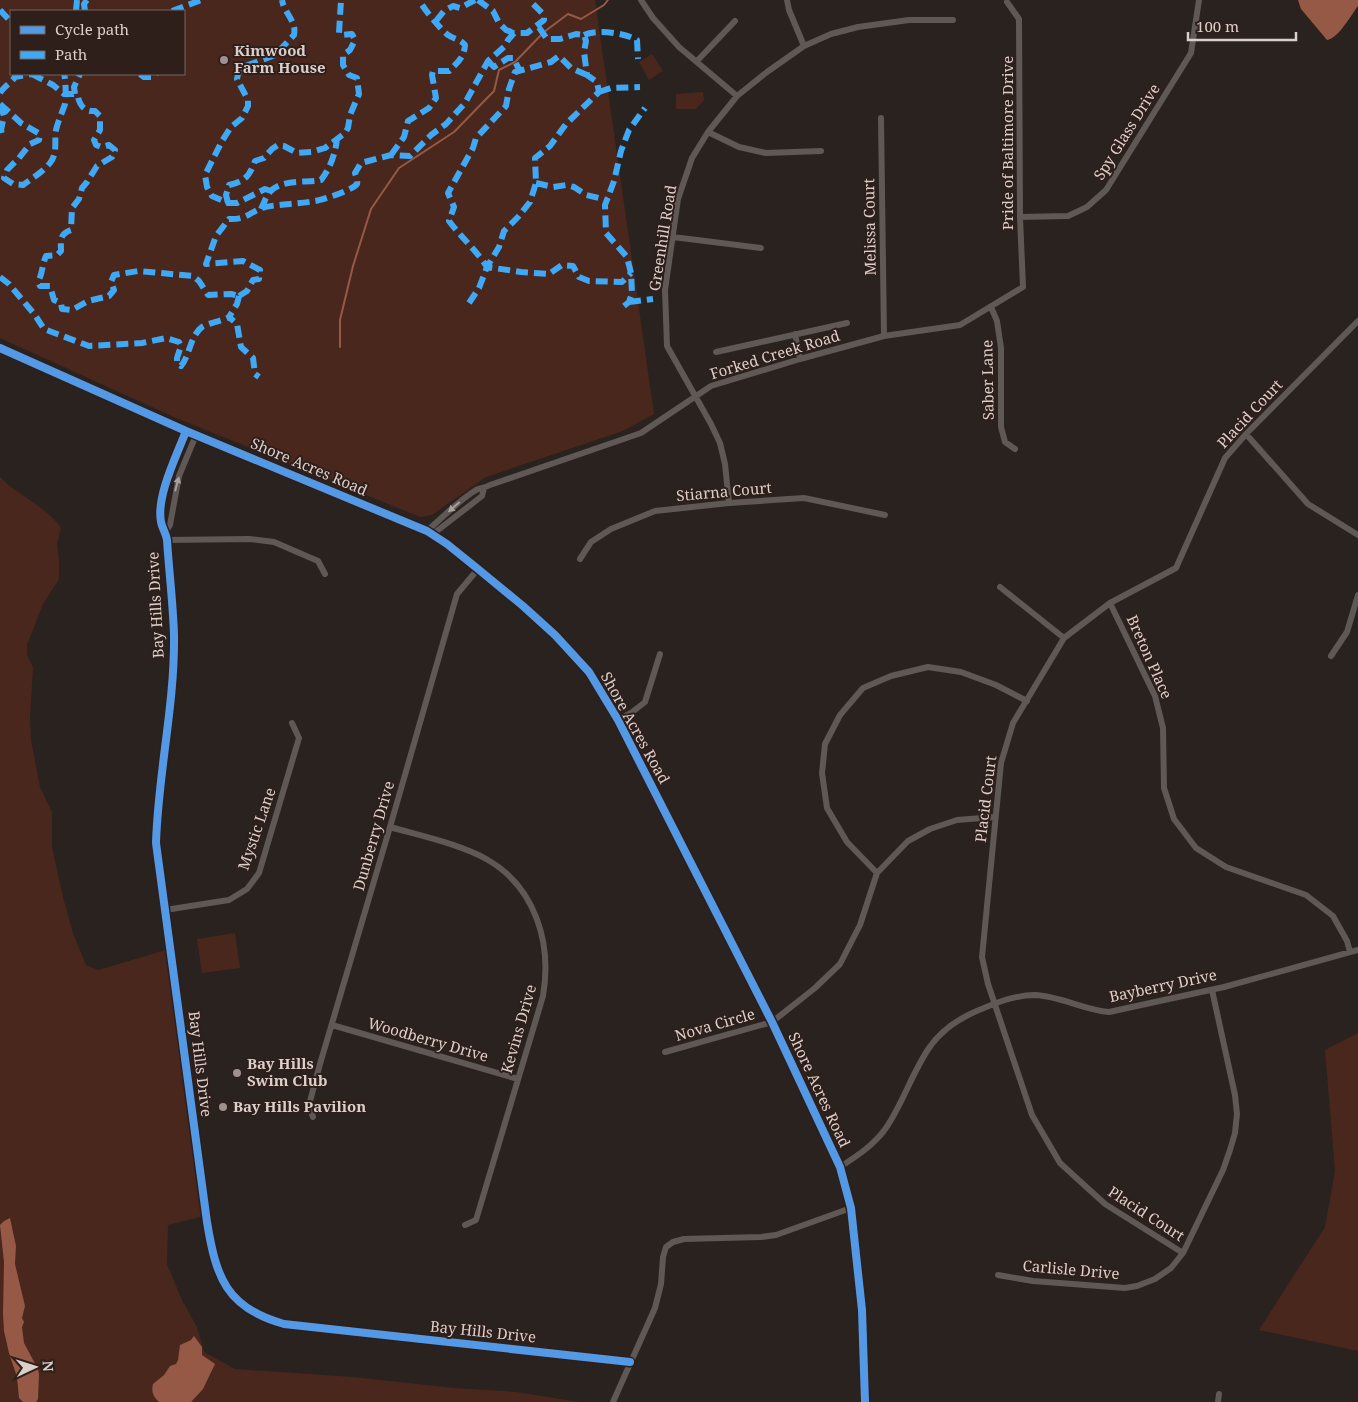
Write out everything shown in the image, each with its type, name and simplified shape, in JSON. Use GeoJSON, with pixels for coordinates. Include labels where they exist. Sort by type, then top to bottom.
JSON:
{"type":"FeatureCollection","features":[{"type":"Feature","properties":{"kind":"street"},"geometry":{"type":"LineString","coordinates":[[641,0],[653,18],[679,47],[737,96]]}},
{"type":"Feature","properties":{"kind":"street"},"geometry":{"type":"LineString","coordinates":[[787,0],[788,10],[804,46]]}},
{"type":"Feature","properties":{"kind":"street","name":"Spy Glass Drive"},"geometry":{"type":"LineString","coordinates":[[1020,217],[1068,216],[1087,207],[1106,190],[1190,53],[1199,0]]}},
{"type":"Feature","properties":{"kind":"street","name":"Pride of Baltimore Drive"},"geometry":{"type":"LineString","coordinates":[[1007,2],[1019,19],[1020,217],[1023,287]]}},
{"type":"Feature","properties":{"kind":"street","name":"Greenhill Road"},"geometry":{"type":"LineString","coordinates":[[729,503],[725,464],[720,442],[667,346],[665,290],[678,199],[692,158],[708,132],[737,96],[804,46],[831,34],[858,27],[909,20],[953,20]]}},
{"type":"Feature","properties":{"kind":"street"},"geometry":{"type":"LineString","coordinates":[[697,61],[735,21]]}},
{"type":"Feature","properties":{"kind":"street","name":"Melissa Court"},"geometry":{"type":"LineString","coordinates":[[881,118],[884,336]]}},
{"type":"Feature","properties":{"kind":"street"},"geometry":{"type":"LineString","coordinates":[[708,132],[739,147],[766,153],[821,151]]}},
{"type":"Feature","properties":{"kind":"street"},"geometry":{"type":"LineString","coordinates":[[673,237],[762,248]]}},
{"type":"Feature","properties":{"kind":"street","name":"Forked Creek Road"},"geometry":{"type":"LineString","coordinates":[[430,533],[457,504],[478,489],[642,433],[711,386],[884,336],[960,325],[1023,287]]}},
{"type":"Feature","properties":{"kind":"street","name":"Saber Lane"},"geometry":{"type":"LineString","coordinates":[[991,307],[997,321],[1001,348],[1001,427],[1005,442],[1015,449]]}},
{"type":"Feature","properties":{"kind":"street","name":"Placid Court"},"geometry":{"type":"LineString","coordinates":[[1183,1253],[1105,1204],[1060,1163],[1032,1115],[988,984],[982,957],[1001,763],[1013,723],[1064,638],[1110,603],[1176,568],[1225,458],[1246,434],[1358,321]]}},
{"type":"Feature","properties":{"kind":"street"},"geometry":{"type":"LineString","coordinates":[[716,352],[847,323]]}},
{"type":"Feature","properties":{"kind":"street"},"geometry":{"type":"LineString","coordinates":[[795,334],[800,359]]}},
{"type":"Feature","properties":{"kind":"street","name":"Shore Acres Road"},"geometry":{"type":"LineString","coordinates":[[0,348],[186,431],[430,533],[523,606],[589,672],[618,720],[772,1022],[840,1167],[851,1208],[862,1310],[865,1402]]}},
{"type":"Feature","properties":{"kind":"street","name":"Bay Hills Drive"},"geometry":{"type":"LineString","coordinates":[[186,431],[167,480],[160,523],[166,531],[174,635],[169,704],[157,811],[156,843],[212,1254],[218,1273],[234,1298],[255,1313],[269,1320],[284,1324],[630,1362]]}},
{"type":"Feature","properties":{"kind":"street"},"geometry":{"type":"LineString","coordinates":[[1246,434],[1308,504],[1358,535]]}},
{"type":"Feature","properties":{"kind":"street","name":"Bay Hills Drive"},"geometry":{"type":"LineString","coordinates":[[166,531],[170,524],[180,476],[196,435]]}},
{"type":"Feature","properties":{"kind":"street","name":"Stiarna Court"},"geometry":{"type":"LineString","coordinates":[[580,560],[591,542],[611,529],[655,511],[729,503],[804,498],[885,515]]}},
{"type":"Feature","properties":{"kind":"street"},"geometry":{"type":"LineString","coordinates":[[167,540],[249,539],[274,542],[318,561],[325,574]]}},
{"type":"Feature","properties":{"kind":"street","name":"Dunberry Drive"},"geometry":{"type":"LineString","coordinates":[[313,1116],[309,1105],[457,594],[478,569]]}},
{"type":"Feature","properties":{"kind":"street"},"geometry":{"type":"LineString","coordinates":[[1000,587],[1064,638]]}},
{"type":"Feature","properties":{"kind":"street"},"geometry":{"type":"LineString","coordinates":[[1331,656],[1347,632],[1358,595]]}},
{"type":"Feature","properties":{"kind":"street","name":"Breton Place"},"geometry":{"type":"LineString","coordinates":[[1110,603],[1155,696],[1163,728],[1164,788],[1174,818],[1196,848],[1226,867],[1306,895],[1333,916],[1347,941],[1350,952]]}},
{"type":"Feature","properties":{"kind":"street"},"geometry":{"type":"LineString","coordinates":[[618,720],[631,714],[645,702],[660,654]]}},
{"type":"Feature","properties":{"kind":"street"},"geometry":{"type":"LineString","coordinates":[[877,873],[847,842],[827,808],[822,773],[826,744],[840,715],[863,688],[891,676],[928,668],[961,672],[996,685],[1027,701]]}},
{"type":"Feature","properties":{"kind":"street","name":"Mystic Lane"},"geometry":{"type":"LineString","coordinates":[[165,910],[228,900],[247,889],[259,873],[299,738],[292,723]]}},
{"type":"Feature","properties":{"kind":"street"},"geometry":{"type":"LineString","coordinates":[[772,1022],[815,988],[840,964],[860,925],[877,873],[908,841],[930,829],[957,820],[995,817]]}},
{"type":"Feature","properties":{"kind":"street","name":"Kevins Drive"},"geometry":{"type":"LineString","coordinates":[[390,827],[450,844],[487,860],[504,872],[524,895],[534,913],[544,942],[546,977],[542,996],[476,1220],[465,1225]]}},
{"type":"Feature","properties":{"kind":"street","name":"Bayberry Drive"},"geometry":{"type":"LineString","coordinates":[[840,1167],[864,1151],[885,1129],[923,1058],[940,1035],[965,1017],[995,1003],[1037,995],[1097,1011],[1109,1012],[1212,990],[1358,950]]}},
{"type":"Feature","properties":{"kind":"street","name":"Carlisle Drive"},"geometry":{"type":"LineString","coordinates":[[998,1274],[1034,1281],[1125,1288],[1137,1286],[1155,1279],[1171,1268],[1183,1253],[1223,1170],[1230,1150],[1237,1114],[1235,1095],[1212,990]]}},
{"type":"Feature","properties":{"kind":"street","name":"Nova Circle"},"geometry":{"type":"LineString","coordinates":[[665,1052],[772,1022]]}},
{"type":"Feature","properties":{"kind":"street","name":"Woodberry Drive"},"geometry":{"type":"LineString","coordinates":[[332,1025],[518,1079]]}},
{"type":"Feature","properties":{"kind":"street"},"geometry":{"type":"LineString","coordinates":[[613,1402],[655,1308],[661,1284],[662,1256],[666,1247],[673,1242],[684,1239],[761,1238],[776,1235],[851,1208]]}},
{"type":"Feature","properties":{"kind":"street"},"geometry":{"type":"LineString","coordinates":[[1218,1402],[1219,1394]]}},
{"type":"Feature","properties":{"kind":"shaded area"},"geometry":{"type":"Polygon","coordinates":[[[0,0],[595,0],[654,414],[623,431],[486,477],[432,515],[420,517],[174,417],[0,338],[0,0]]]}},
{"type":"Feature","properties":{"kind":"shaded area"},"geometry":{"type":"Polygon","coordinates":[[[1298,0],[1358,0],[1358,6],[1336,36],[1327,40],[1301,9],[1298,0]]]}},
{"type":"Feature","properties":{"kind":"shaded area"},"geometry":{"type":"Polygon","coordinates":[[[652,54],[663,71],[649,80],[639,62],[652,54]]]}},
{"type":"Feature","properties":{"kind":"shaded area"},"geometry":{"type":"Polygon","coordinates":[[[703,92],[704,100],[696,109],[676,109],[676,94],[703,92]]]}},
{"type":"Feature","properties":{"kind":"shaded area"},"geometry":{"type":"Polygon","coordinates":[[[0,477],[48,513],[61,528],[57,543],[59,579],[43,604],[27,645],[27,655],[33,667],[30,717],[31,740],[40,787],[52,812],[52,847],[73,933],[86,965],[98,970],[173,948],[179,1043],[190,1131],[204,1216],[168,1225],[167,1264],[182,1300],[197,1327],[204,1352],[235,1369],[353,1377],[454,1388],[516,1392],[579,1402],[0,1402],[0,477]]]}},
{"type":"Feature","properties":{"kind":"shaded area"},"geometry":{"type":"Polygon","coordinates":[[[235,933],[240,968],[202,973],[197,939],[235,933]]]}},
{"type":"Feature","properties":{"kind":"shaded area"},"geometry":{"type":"Polygon","coordinates":[[[1358,1033],[1358,1351],[1259,1330],[1325,1227],[1335,1171],[1325,1050],[1358,1033]]]}},
{"type":"Feature","properties":{"kind":"shaded area"},"geometry":{"type":"Polygon","coordinates":[[[10,1218],[16,1246],[15,1264],[25,1306],[22,1318],[24,1322],[22,1327],[24,1343],[39,1374],[38,1399],[36,1402],[23,1402],[19,1398],[17,1377],[4,1331],[4,1262],[0,1225],[10,1218]]]}},
{"type":"Feature","properties":{"kind":"shaded area"},"geometry":{"type":"Polygon","coordinates":[[[194,1336],[202,1347],[202,1355],[215,1364],[203,1389],[191,1402],[159,1402],[153,1394],[153,1384],[164,1375],[170,1366],[176,1364],[180,1345],[191,1340],[194,1336]]]}},
{"type":"Feature","properties":{"kind":"waterway"},"geometry":{"type":"LineString","coordinates":[[340,347],[340,320],[353,266],[371,209],[399,168],[454,132],[494,91],[499,70],[515,62],[544,32],[568,14],[581,19],[604,5],[608,0]]}},
{"type":"Feature","properties":{"kind":"marked path"},"geometry":{"type":"LineString","coordinates":[[76,10],[77,0]]}},
{"type":"Feature","properties":{"kind":"marked path"},"geometry":{"type":"LineString","coordinates":[[85,10],[84,4],[87,0]]}},
{"type":"Feature","properties":{"kind":"marked path"},"geometry":{"type":"LineString","coordinates":[[175,10],[201,0]]}},
{"type":"Feature","properties":{"kind":"marked path"},"geometry":{"type":"LineString","coordinates":[[271,191],[265,189],[237,203],[228,203],[212,196],[207,187],[205,175],[222,141],[231,127],[242,118],[248,106],[248,100],[237,79],[238,74],[243,67],[275,55],[294,35],[294,25],[282,0]]}},
{"type":"Feature","properties":{"kind":"marked path"},"geometry":{"type":"LineString","coordinates":[[228,203],[226,195],[229,185],[246,178],[255,161],[264,158],[278,145],[297,153],[312,152],[325,148],[345,133],[348,128],[350,115],[359,94],[357,78],[349,75],[343,65],[343,55],[350,50],[355,40],[352,34],[342,35],[339,33],[341,0]]}},
{"type":"Feature","properties":{"kind":"marked path"},"geometry":{"type":"LineString","coordinates":[[391,155],[404,137],[408,121],[429,108],[436,98],[433,71],[449,71],[460,60],[465,45],[445,32],[432,19],[419,0]]}},
{"type":"Feature","properties":{"kind":"marked path"},"geometry":{"type":"LineString","coordinates":[[436,21],[444,11],[453,6],[460,8],[475,0]]}},
{"type":"Feature","properties":{"kind":"marked path"},"geometry":{"type":"LineString","coordinates":[[478,0],[493,11],[499,23],[506,30],[514,33]]}},
{"type":"Feature","properties":{"kind":"marked path"},"geometry":{"type":"LineString","coordinates":[[239,296],[247,291],[253,280],[259,279],[260,270],[243,261],[206,264],[216,236],[229,219],[245,217],[265,207],[315,201],[330,197],[357,184],[355,173],[361,163],[391,155],[410,156],[431,135],[446,124],[465,103],[488,61],[505,46],[514,33],[527,33],[544,20],[544,15],[529,0]]}},
{"type":"Feature","properties":{"kind":"marked path"},"geometry":{"type":"LineString","coordinates":[[0,10],[10,21]]}},
{"type":"Feature","properties":{"kind":"marked path"},"geometry":{"type":"LineString","coordinates":[[469,303],[479,288],[487,267],[499,247],[504,231],[530,202],[536,183],[535,158],[550,146],[566,124],[599,92],[597,82],[587,75],[584,52],[586,41],[584,35],[576,34],[560,39],[547,39],[538,26]]}},
{"type":"Feature","properties":{"kind":"marked path"},"geometry":{"type":"LineString","coordinates":[[584,35],[604,32],[619,34],[637,40],[638,59]]}},
{"type":"Feature","properties":{"kind":"marked path"},"geometry":{"type":"LineString","coordinates":[[587,75],[571,68],[559,56],[551,62],[515,72],[506,106],[476,138],[473,148],[448,193],[454,207],[449,221],[487,267],[549,274],[562,265],[573,266],[579,277],[589,281],[622,282],[631,273]]}},
{"type":"Feature","properties":{"kind":"marked path"},"geometry":{"type":"LineString","coordinates":[[488,61],[494,67],[508,58],[513,58],[520,71]]}},
{"type":"Feature","properties":{"kind":"marked path"},"geometry":{"type":"LineString","coordinates":[[0,93],[15,77],[26,75]]}},
{"type":"Feature","properties":{"kind":"marked path"},"geometry":{"type":"LineString","coordinates":[[34,75],[53,85],[64,94],[75,94],[84,108],[95,111],[100,116],[100,130],[94,140],[96,145],[101,147],[109,145],[115,150],[112,157],[97,166],[82,188],[79,199],[72,208],[71,230],[63,236],[61,251],[57,255],[46,256],[38,282],[40,286],[50,286],[54,300],[61,303],[62,309],[72,310],[88,301],[109,296],[114,290],[111,282],[114,275],[138,271],[193,276],[199,281],[208,295],[231,294],[239,296]]}},
{"type":"Feature","properties":{"kind":"marked path"},"geometry":{"type":"LineString","coordinates":[[0,104],[21,123],[40,134],[39,140],[30,144],[7,170],[4,178],[13,184],[23,185],[44,169],[54,155],[56,130],[65,104],[64,75]]}},
{"type":"Feature","properties":{"kind":"marked path"},"geometry":{"type":"LineString","coordinates":[[75,94],[74,87],[80,75]]}},
{"type":"Feature","properties":{"kind":"marked path"},"geometry":{"type":"LineString","coordinates":[[141,75],[144,77],[154,77],[155,75]]}},
{"type":"Feature","properties":{"kind":"marked path"},"geometry":{"type":"LineString","coordinates":[[599,92],[611,88],[640,87]]}},
{"type":"Feature","properties":{"kind":"marked path"},"geometry":{"type":"LineString","coordinates":[[0,104],[4,116],[2,134],[0,136]]}},
{"type":"Feature","properties":{"kind":"marked path"},"geometry":{"type":"LineString","coordinates":[[624,306],[629,302],[632,293],[631,273],[627,257],[606,233],[605,205],[629,130],[645,108]]}},
{"type":"Feature","properties":{"kind":"marked path"},"geometry":{"type":"LineString","coordinates":[[261,209],[268,195],[276,187],[288,183],[321,180],[332,160],[337,138]]}},
{"type":"Feature","properties":{"kind":"marked path"},"geometry":{"type":"LineString","coordinates":[[536,183],[553,187],[566,185],[574,187],[586,195],[607,200]]}},
{"type":"Feature","properties":{"kind":"marked path"},"geometry":{"type":"LineString","coordinates":[[0,277],[9,284],[44,329],[89,346],[142,343],[166,338],[179,342],[181,346],[177,364],[181,366],[198,331],[202,327],[229,317]]}},
{"type":"Feature","properties":{"kind":"marked path"},"geometry":{"type":"LineString","coordinates":[[239,296],[237,304],[229,317],[237,324],[241,347],[253,358],[255,374],[259,377]]}},
{"type":"Feature","properties":{"kind":"marked path"},"geometry":{"type":"LineString","coordinates":[[629,302],[653,299]]}},
{"type":"Feature","properties":{"kind":"cycle path"},"geometry":{"type":"LineString","coordinates":[[0,348],[186,431],[427,531],[447,544],[523,606],[555,635],[589,672],[618,720],[772,1022],[840,1167],[851,1208],[862,1310],[865,1402]]}},
{"type":"Feature","properties":{"kind":"cycle path"},"geometry":{"type":"LineString","coordinates":[[186,431],[164,488],[160,512],[167,540],[173,611],[174,661],[157,817],[156,843],[207,1222],[220,1274],[227,1288],[249,1309],[284,1324],[630,1362]]}},
{"type":"Feature","properties":{"kind":"place","name":"Kimwood Farm House"},"geometry":{"type":"Point","coordinates":[224,60]}},
{"type":"Feature","properties":{"kind":"place","name":"Bay Hills Swim Club"},"geometry":{"type":"Point","coordinates":[237,1073]}},
{"type":"Feature","properties":{"kind":"place","name":"Bay Hills Pavilion"},"geometry":{"type":"Point","coordinates":[223,1107]}}]}
